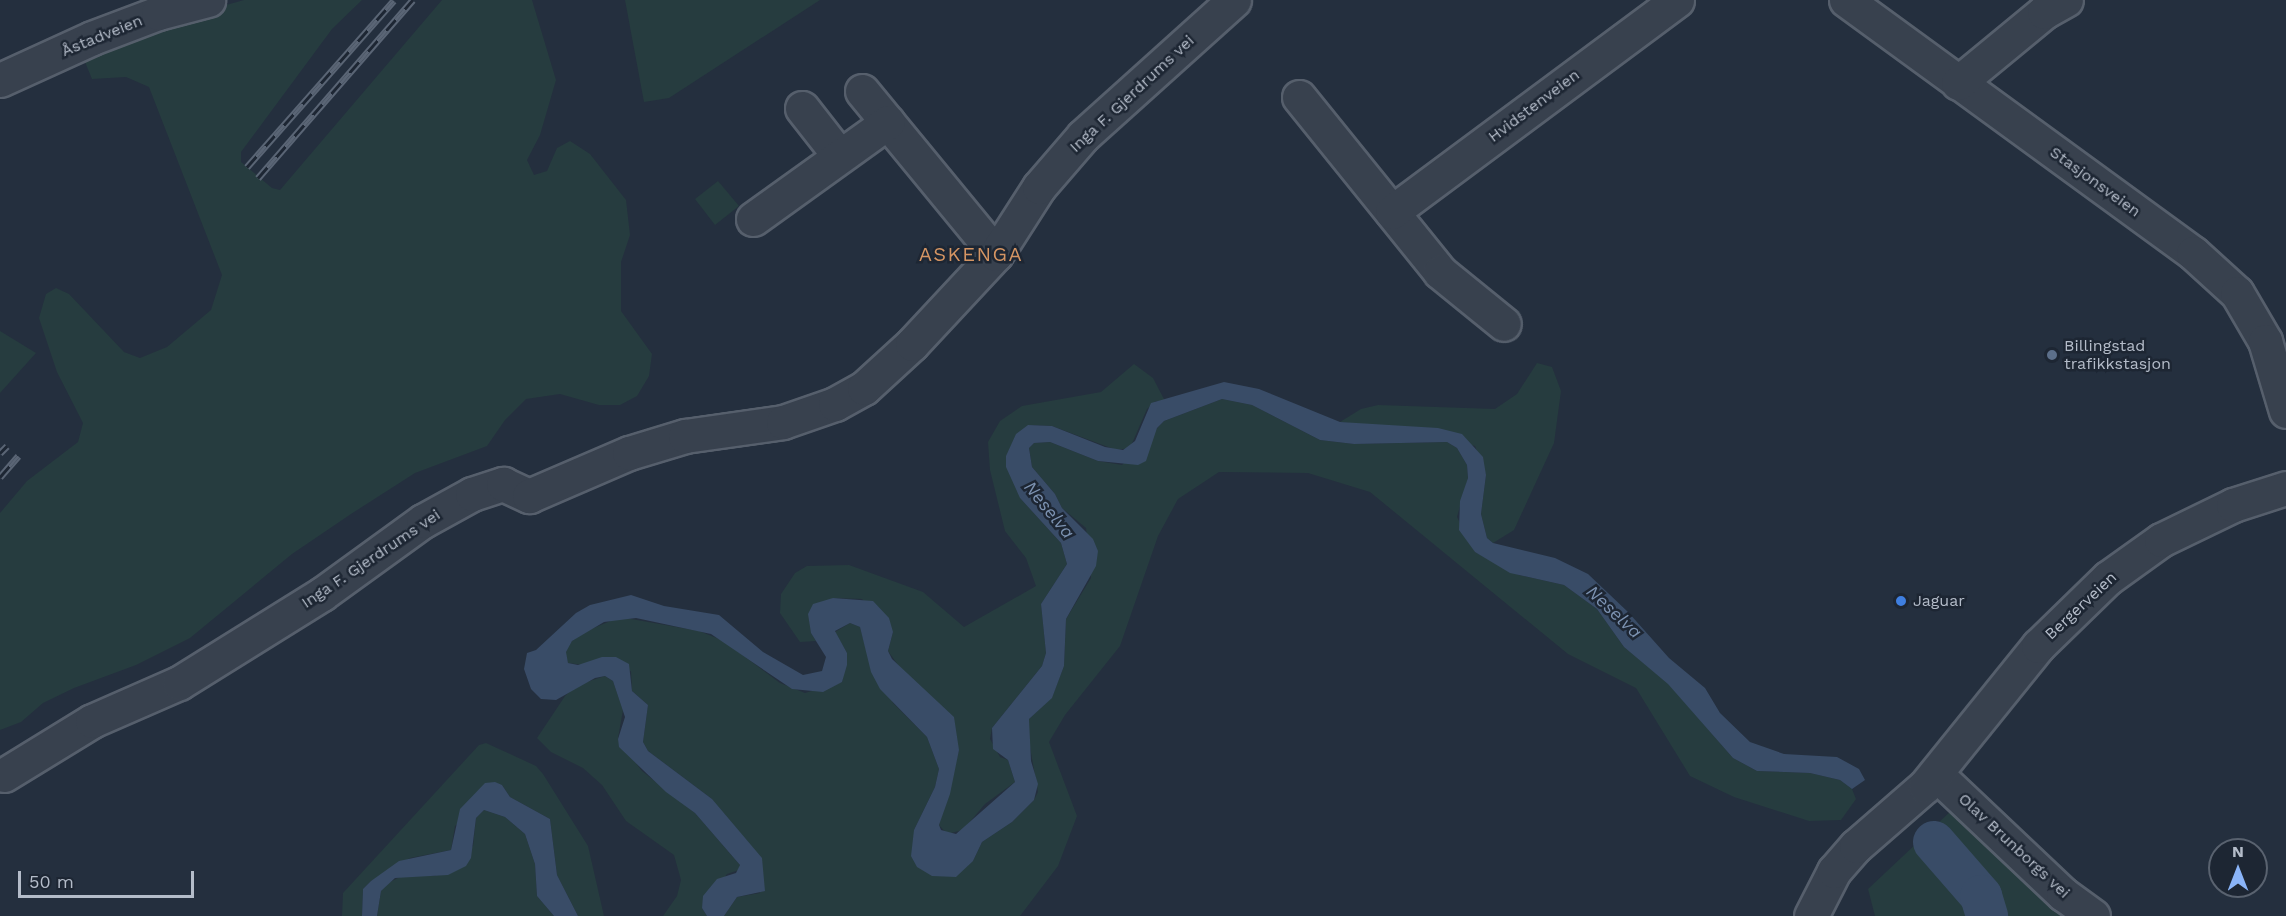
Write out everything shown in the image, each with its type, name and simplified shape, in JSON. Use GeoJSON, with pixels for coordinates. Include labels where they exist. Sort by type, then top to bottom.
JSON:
{"type":"FeatureCollection","features":[{"type":"Feature","properties":{"kind":"street","name":"Åstadveien"},"geometry":{"type":"LineString","coordinates":[[0,80],[92,38],[208,0]]}},
{"type":"Feature","properties":{"kind":"street","name":"Inga F. Gjerdrums vei"},"geometry":{"type":"LineString","coordinates":[[4,774],[92,721],[179,683],[322,594],[423,520],[472,494],[503,484],[529,496],[640,450],[685,436],[783,422],[835,404],[864,388],[912,344],[996,254],[1039,187],[1083,136],[1234,0]]}},
{"type":"Feature","properties":{"kind":"street","name":"Hvidstenveien"},"geometry":{"type":"LineString","coordinates":[[1392,212],[1677,0]]}},
{"type":"Feature","properties":{"kind":"street","name":"Stasjonsveien"},"geometry":{"type":"LineString","coordinates":[[1846,0],[2193,253],[2237,293],[2265,341],[2286,411]]}},
{"type":"Feature","properties":{"kind":"street"},"geometry":{"type":"LineString","coordinates":[[1958,83],[2044,12],[2066,0]]}},
{"type":"Feature","properties":{"kind":"street"},"geometry":{"type":"LineString","coordinates":[[862,91],[996,254]]}},
{"type":"Feature","properties":{"kind":"street"},"geometry":{"type":"LineString","coordinates":[[1299,97],[1440,272],[1504,324]]}},
{"type":"Feature","properties":{"kind":"street"},"geometry":{"type":"LineString","coordinates":[[802,108],[838,154]]}},
{"type":"Feature","properties":{"kind":"street"},"geometry":{"type":"LineString","coordinates":[[753,219],[838,154],[888,122]]}},
{"type":"Feature","properties":{"kind":"street","name":"Bergerveien"},"geometry":{"type":"LineString","coordinates":[[1811,916],[1834,871],[1856,846],[1931,780],[2038,646],[2108,578],[2161,540],[2233,505],[2286,488]]}},
{"type":"Feature","properties":{"kind":"street","name":"Olav Brunborgs vei"},"geometry":{"type":"LineString","coordinates":[[1931,780],[2063,894],[2093,916]]}},
{"type":"Feature","properties":{"kind":"green space"},"geometry":{"type":"Polygon","coordinates":[[[244,0],[362,0],[332,29],[241,152],[241,162],[272,188],[280,190],[442,0],[532,0],[556,80],[540,135],[527,160],[534,175],[547,171],[557,148],[570,141],[590,154],[626,200],[630,235],[621,262],[621,311],[652,354],[649,376],[637,396],[620,405],[599,405],[560,394],[526,399],[505,420],[487,446],[415,473],[351,514],[292,554],[190,638],[136,665],[74,688],[43,703],[21,722],[0,730],[0,513],[27,481],[78,442],[83,423],[57,372],[39,318],[46,294],[56,288],[69,294],[124,352],[140,358],[167,347],[211,310],[222,275],[149,87],[126,77],[92,79],[85,62],[106,39],[244,0]]]}},
{"type":"Feature","properties":{"kind":"green space"},"geometry":{"type":"Polygon","coordinates":[[[625,0],[820,0],[669,98],[644,102],[625,0]]]}},
{"type":"Feature","properties":{"kind":"green space"},"geometry":{"type":"Polygon","coordinates":[[[718,181],[739,206],[715,225],[695,199],[718,181]]]}},
{"type":"Feature","properties":{"kind":"green space"},"geometry":{"type":"Polygon","coordinates":[[[0,331],[36,353],[0,393],[0,331]]]}},
{"type":"Feature","properties":{"kind":"green space"},"geometry":{"type":"Polygon","coordinates":[[[1537,363],[1552,367],[1561,391],[1554,443],[1514,530],[1493,543],[1487,538],[1481,514],[1486,475],[1475,446],[1391,427],[1340,422],[1361,409],[1378,405],[1495,409],[1517,394],[1537,363]]]}},
{"type":"Feature","properties":{"kind":"green space"},"geometry":{"type":"Polygon","coordinates":[[[1134,364],[1153,378],[1165,401],[1156,401],[1147,409],[1130,448],[1116,450],[1052,426],[1028,425],[1020,498],[1061,543],[1067,564],[1041,604],[1046,653],[1042,666],[992,728],[990,739],[1000,757],[1008,760],[1015,782],[985,804],[963,830],[947,834],[939,825],[959,750],[888,651],[893,632],[862,599],[833,598],[811,633],[816,641],[800,642],[780,613],[781,594],[795,573],[807,566],[849,565],[923,592],[964,627],[1036,586],[1026,558],[1005,531],[990,470],[988,442],[1000,421],[1022,406],[1101,392],[1134,364]]]}},
{"type":"Feature","properties":{"kind":"green space"},"geometry":{"type":"Polygon","coordinates":[[[1222,399],[1252,405],[1320,440],[1354,444],[1447,442],[1457,448],[1467,465],[1468,478],[1457,517],[1475,552],[1519,575],[1564,585],[1597,609],[1624,647],[1668,683],[1733,758],[1757,771],[1810,773],[1840,780],[1852,789],[1856,799],[1841,820],[1809,821],[1734,797],[1690,776],[1636,688],[1568,654],[1370,492],[1308,473],[1219,472],[1178,499],[1158,536],[1120,646],[1065,715],[1049,742],[1077,816],[1058,866],[1020,916],[724,916],[737,897],[760,893],[712,799],[648,751],[643,742],[648,705],[632,691],[631,671],[568,663],[565,652],[572,641],[584,632],[620,617],[699,631],[724,641],[780,683],[805,693],[842,682],[847,653],[835,632],[850,623],[860,627],[866,649],[893,703],[927,737],[939,769],[935,787],[914,830],[973,861],[982,842],[1012,822],[1034,800],[1038,792],[1028,736],[1029,719],[1052,697],[1064,666],[1066,619],[1091,578],[1086,528],[1062,508],[1055,494],[1032,467],[1029,448],[1034,443],[1050,442],[1098,461],[1122,465],[1164,421],[1222,399]]]}},
{"type":"Feature","properties":{"kind":"green space"},"geometry":{"type":"Polygon","coordinates":[[[605,676],[613,681],[623,710],[618,738],[628,753],[642,771],[695,813],[740,865],[739,870],[727,874],[702,908],[707,916],[663,916],[677,896],[681,880],[674,855],[626,821],[602,785],[583,768],[551,752],[537,738],[565,696],[577,685],[605,676]]]}},
{"type":"Feature","properties":{"kind":"green space"},"geometry":{"type":"Polygon","coordinates":[[[486,743],[536,766],[543,774],[588,846],[604,916],[578,916],[557,875],[550,819],[510,797],[502,785],[455,826],[451,850],[410,858],[371,881],[363,889],[362,916],[342,916],[343,893],[479,745],[486,743]]]}},
{"type":"Feature","properties":{"kind":"green space"},"geometry":{"type":"Polygon","coordinates":[[[1953,809],[2105,916],[1875,916],[1868,889],[1953,809]]]}},
{"type":"Feature","properties":{"kind":"green space"},"geometry":{"type":"Polygon","coordinates":[[[484,810],[505,817],[525,834],[535,864],[537,896],[554,916],[377,916],[381,891],[388,883],[404,875],[435,876],[473,846],[476,818],[484,810]]]}},
{"type":"Feature","properties":{"kind":"water"},"geometry":{"type":"Polygon","coordinates":[[[1224,382],[1259,389],[1340,422],[1438,428],[1462,434],[1483,457],[1486,475],[1481,514],[1487,538],[1493,543],[1555,558],[1588,574],[1628,612],[1669,658],[1705,688],[1720,713],[1750,742],[1784,754],[1837,757],[1859,769],[1865,780],[1852,789],[1840,780],[1810,773],[1757,771],[1733,758],[1668,684],[1624,647],[1597,609],[1564,585],[1510,573],[1475,552],[1459,530],[1460,501],[1468,478],[1467,465],[1457,448],[1447,442],[1354,444],[1320,440],[1252,405],[1222,399],[1164,421],[1157,428],[1146,461],[1138,465],[1098,461],[1050,442],[1034,443],[1029,448],[1032,467],[1055,494],[1062,508],[1093,539],[1098,551],[1096,566],[1066,619],[1064,666],[1052,698],[1029,719],[1031,761],[1038,784],[1034,800],[1012,822],[982,842],[973,861],[956,877],[932,876],[917,867],[911,856],[914,830],[935,787],[939,769],[927,737],[880,689],[871,672],[860,627],[850,623],[835,631],[847,653],[847,665],[842,682],[823,692],[792,689],[711,634],[636,618],[604,622],[572,641],[566,652],[568,663],[578,665],[602,657],[616,657],[629,664],[632,691],[648,705],[643,742],[648,751],[712,799],[762,858],[765,891],[737,897],[724,916],[707,916],[702,908],[703,896],[717,879],[736,873],[740,865],[695,813],[666,792],[619,747],[618,739],[625,717],[613,681],[605,676],[595,678],[556,700],[541,699],[531,689],[524,669],[527,653],[536,650],[576,613],[590,605],[631,595],[664,606],[719,615],[763,652],[803,675],[822,671],[826,657],[811,633],[808,614],[813,604],[833,598],[873,601],[889,618],[893,632],[888,651],[892,659],[954,717],[959,750],[950,794],[939,825],[941,830],[956,834],[1015,782],[1008,760],[993,749],[992,728],[1042,666],[1046,653],[1041,604],[1067,564],[1061,543],[1020,498],[1006,467],[1006,456],[1016,434],[1028,425],[1052,426],[1105,447],[1123,450],[1135,441],[1151,403],[1224,382]]]}},
{"type":"Feature","properties":{"kind":"water"},"geometry":{"type":"Polygon","coordinates":[[[495,782],[502,785],[510,797],[550,819],[557,875],[578,916],[554,916],[537,896],[535,864],[525,834],[505,817],[484,810],[476,818],[471,858],[466,866],[448,875],[395,878],[381,891],[377,916],[362,916],[363,889],[399,861],[451,850],[460,809],[485,783],[495,782]]]}},
{"type":"Feature","properties":{"kind":"waterway","name":"Neselva"},"geometry":{"type":"LineString","coordinates":[[1934,842],[1981,896],[1987,916]]}},
{"type":"Feature","properties":{"kind":"railway"},"geometry":{"type":"LineString","coordinates":[[247,167],[394,0]]}},
{"type":"Feature","properties":{"kind":"railway"},"geometry":{"type":"LineString","coordinates":[[258,178],[413,0]]}},
{"type":"Feature","properties":{"kind":"railway"},"geometry":{"type":"LineString","coordinates":[[0,453],[7,446]]}},
{"type":"Feature","properties":{"kind":"railway"},"geometry":{"type":"LineString","coordinates":[[0,477],[18,456]]}},
{"type":"Feature","properties":{"kind":"place","name":"Billingstad trafikkstasjon"},"geometry":{"type":"Point","coordinates":[2052,355]}},
{"type":"Feature","properties":{"kind":"place","name":"Jaguar"},"geometry":{"type":"Point","coordinates":[1901,601]}},
{"type":"Feature","properties":{"kind":"district","name":"ASKENGA"},"geometry":{"type":"Point","coordinates":[971,254]}}]}
